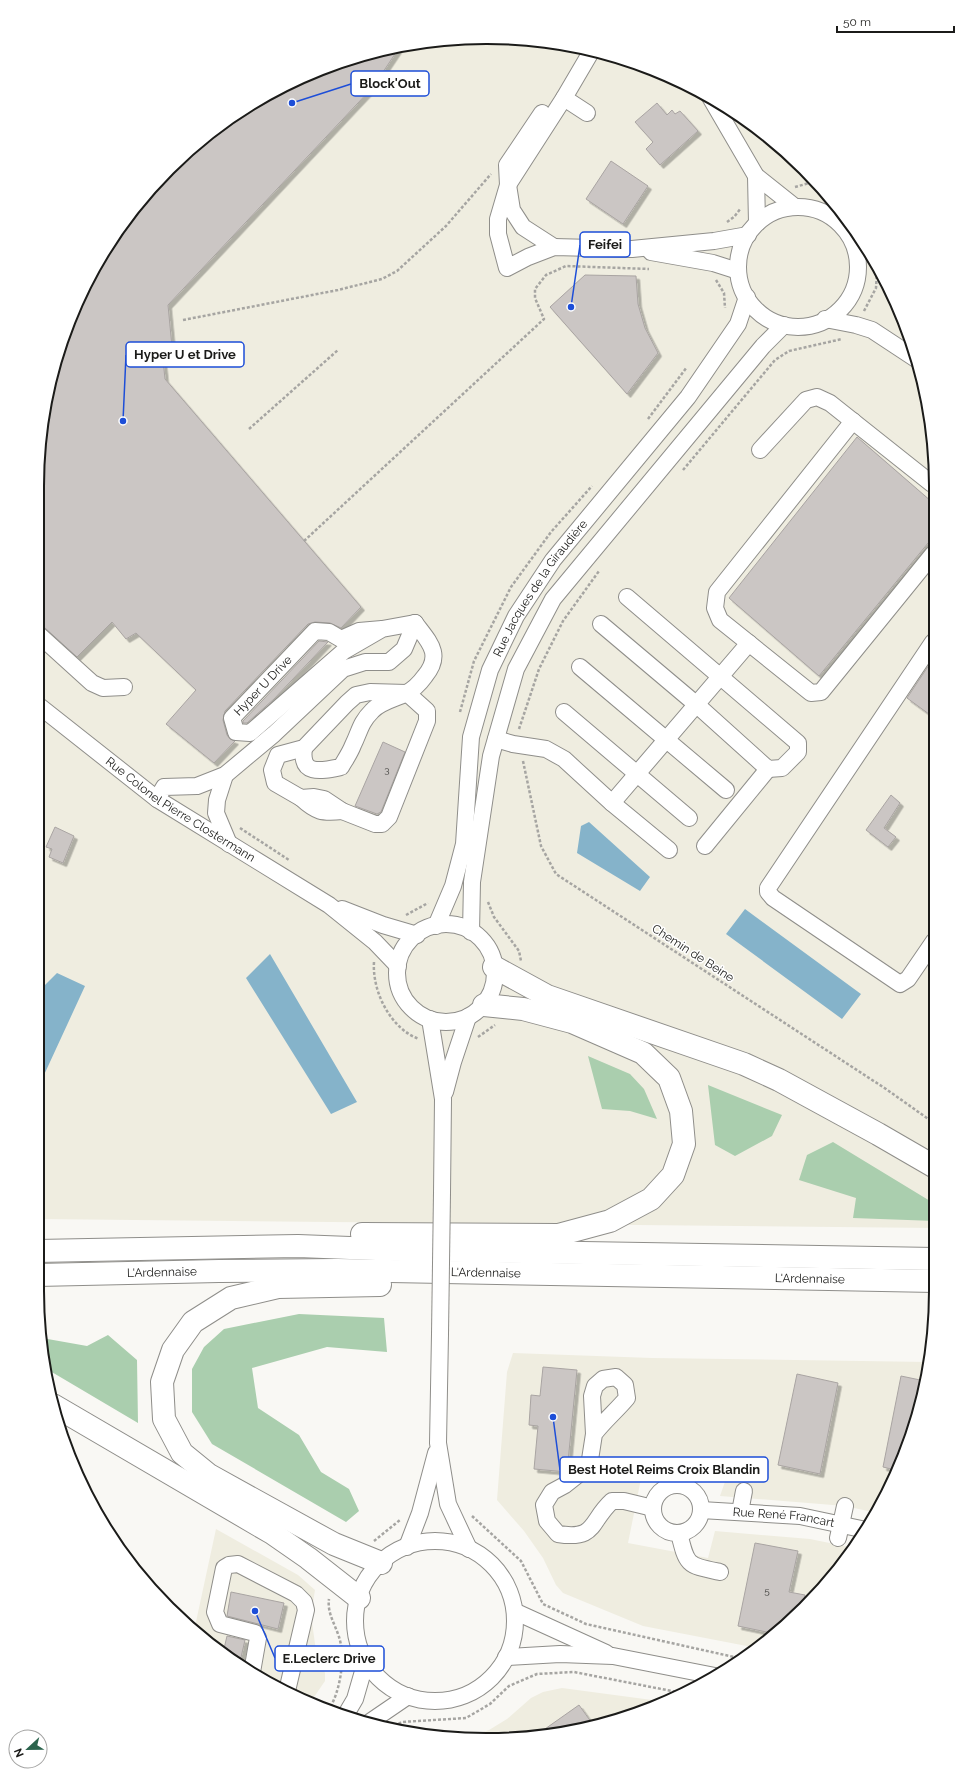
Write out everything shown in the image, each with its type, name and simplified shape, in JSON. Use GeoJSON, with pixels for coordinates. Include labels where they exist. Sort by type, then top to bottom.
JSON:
{"type":"FeatureCollection","features":[{"type":"Feature","properties":{"kind":"highway"},"geometry":{"type":"LineString","coordinates":[[494,967],[547,996],[744,1064],[772,1076],[929,1164]]}},
{"type":"Feature","properties":{"kind":"highway"},"geometry":{"type":"LineString","coordinates":[[298,1246],[354,1234],[558,1235],[610,1221],[651,1199],[673,1175],[684,1144],[680,1111],[669,1078],[643,1053],[572,1022],[523,1009],[476,1011]]}},
{"type":"Feature","properties":{"kind":"highway","name":"L'Ardennaise"},"geometry":{"type":"LineString","coordinates":[[44,1251],[298,1246],[402,1250],[929,1259]]}},
{"type":"Feature","properties":{"kind":"highway","name":"L'Ardennaise"},"geometry":{"type":"LineString","coordinates":[[44,1275],[227,1270],[515,1272],[929,1281]]}},
{"type":"Feature","properties":{"kind":"highway"},"geometry":{"type":"LineString","coordinates":[[381,1563],[334,1544],[209,1475],[182,1453],[164,1419],[162,1382],[172,1350],[193,1322],[231,1298],[278,1288],[462,1285],[515,1272]]}},
{"type":"Feature","properties":{"kind":"highway"},"geometry":{"type":"LineString","coordinates":[[60,1409],[272,1533],[308,1558],[359,1598]]}},
{"type":"Feature","properties":{"kind":"street"},"geometry":{"type":"LineString","coordinates":[[589,57],[508,185],[498,219],[498,234],[507,268],[528,257],[554,247],[632,249],[714,241],[752,229],[779,210],[802,206],[825,213],[841,221]]}},
{"type":"Feature","properties":{"kind":"street"},"geometry":{"type":"LineString","coordinates":[[554,247],[523,227],[512,210],[506,165],[545,109],[568,72],[589,57]]}},
{"type":"Feature","properties":{"kind":"street"},"geometry":{"type":"LineString","coordinates":[[564,98],[587,113]]}},
{"type":"Feature","properties":{"kind":"street"},"geometry":{"type":"LineString","coordinates":[[717,109],[756,176],[795,207]]}},
{"type":"Feature","properties":{"kind":"street"},"geometry":{"type":"LineString","coordinates":[[756,176],[752,229],[744,240],[737,261],[738,271],[741,286],[752,307],[772,321],[792,328],[818,324],[838,313],[852,293],[858,268],[855,247],[848,233]]}},
{"type":"Feature","properties":{"kind":"street"},"geometry":{"type":"LineString","coordinates":[[815,210],[824,200]]}},
{"type":"Feature","properties":{"kind":"street"},"geometry":{"type":"LineString","coordinates":[[632,249],[713,264],[738,271]]}},
{"type":"Feature","properties":{"kind":"street","name":"Rue Jacques de la Giraudière"},"geometry":{"type":"LineString","coordinates":[[436,926],[453,886],[464,844],[471,737],[490,670],[516,616],[553,560],[688,397],[738,324],[747,297]]}},
{"type":"Feature","properties":{"kind":"street"},"geometry":{"type":"LineString","coordinates":[[825,319],[856,325],[872,330],[908,353]]}},
{"type":"Feature","properties":{"kind":"street","name":"Rue Jacques de la Giraudière"},"geometry":{"type":"LineString","coordinates":[[472,932],[472,882],[491,756],[516,669],[553,599],[763,346],[784,325]]}},
{"type":"Feature","properties":{"kind":"street"},"geometry":{"type":"LineString","coordinates":[[760,450],[806,400],[816,397],[830,403],[929,481]]}},
{"type":"Feature","properties":{"kind":"street"},"geometry":{"type":"LineString","coordinates":[[853,421],[717,592],[715,608],[720,620],[811,693],[821,692],[929,559]]}},
{"type":"Feature","properties":{"kind":"street"},"geometry":{"type":"LineString","coordinates":[[601,624],[697,704],[768,768],[782,768],[798,752],[798,743],[627,597]]}},
{"type":"Feature","properties":{"kind":"street"},"geometry":{"type":"LineString","coordinates":[[382,629],[415,623]]}},
{"type":"Feature","properties":{"kind":"street"},"geometry":{"type":"LineString","coordinates":[[304,748],[303,759],[308,767],[319,771],[341,767],[353,746],[360,726],[372,710],[407,693],[420,682],[432,667],[434,654],[431,645],[415,623]]}},
{"type":"Feature","properties":{"kind":"street"},"geometry":{"type":"LineString","coordinates":[[157,799],[164,788],[197,786],[225,775],[274,734],[343,669],[365,662],[389,662],[404,649],[415,623]]}},
{"type":"Feature","properties":{"kind":"street","name":"Hyper U Drive"},"geometry":{"type":"LineString","coordinates":[[382,629],[344,651],[250,733],[236,732],[232,718],[315,631],[329,632],[340,639],[359,631],[382,629]]}},
{"type":"Feature","properties":{"kind":"street"},"geometry":{"type":"LineString","coordinates":[[44,639],[92,683],[102,688],[124,688]]}},
{"type":"Feature","properties":{"kind":"street"},"geometry":{"type":"LineString","coordinates":[[612,803],[749,643]]}},
{"type":"Feature","properties":{"kind":"street"},"geometry":{"type":"LineString","coordinates":[[929,648],[768,888],[768,892],[773,898],[900,984],[908,979],[929,948]]}},
{"type":"Feature","properties":{"kind":"street"},"geometry":{"type":"LineString","coordinates":[[580,667],[726,790]]}},
{"type":"Feature","properties":{"kind":"street"},"geometry":{"type":"LineString","coordinates":[[370,692],[407,693],[427,711],[427,721],[389,817],[382,824],[374,824],[342,811],[324,800],[314,797],[301,798],[275,783],[272,770],[278,755],[304,748],[356,695],[370,692]]}},
{"type":"Feature","properties":{"kind":"street","name":"Rue Colonel Pierre Clostermann"},"geometry":{"type":"LineString","coordinates":[[44,711],[157,799],[329,905],[376,942],[398,966]]}},
{"type":"Feature","properties":{"kind":"street"},"geometry":{"type":"LineString","coordinates":[[564,712],[689,818]]}},
{"type":"Feature","properties":{"kind":"street"},"geometry":{"type":"LineString","coordinates":[[496,739],[513,744],[546,749],[564,759],[612,803],[669,850]]}},
{"type":"Feature","properties":{"kind":"street"},"geometry":{"type":"LineString","coordinates":[[705,846],[768,768]]}},
{"type":"Feature","properties":{"kind":"street"},"geometry":{"type":"LineString","coordinates":[[225,775],[217,800],[216,813],[228,844]]}},
{"type":"Feature","properties":{"kind":"street","name":"Rue Colonel Pierre Clostermann"},"geometry":{"type":"LineString","coordinates":[[329,905],[383,925],[417,935]]}},
{"type":"Feature","properties":{"kind":"street"},"geometry":{"type":"LineString","coordinates":[[443,1099],[453,1062],[476,1011],[493,989],[495,973],[494,967],[490,952],[479,936],[462,927],[446,923],[425,929],[409,941],[400,957],[397,975],[402,994],[414,1011],[430,1020],[450,1024],[476,1011]]}},
{"type":"Feature","properties":{"kind":"street"},"geometry":{"type":"LineString","coordinates":[[430,1020],[443,1099],[438,1443],[448,1504],[469,1549]]}},
{"type":"Feature","properties":{"kind":"street"},"geometry":{"type":"LineString","coordinates":[[594,1434],[589,1466],[565,1485],[552,1492],[544,1505],[547,1521],[558,1534],[572,1536],[586,1532],[596,1524],[602,1510],[612,1501],[624,1501],[653,1508]]}},
{"type":"Feature","properties":{"kind":"street"},"geometry":{"type":"LineString","coordinates":[[407,1547],[420,1513],[430,1479],[438,1443]]}},
{"type":"Feature","properties":{"kind":"street"},"geometry":{"type":"LineString","coordinates":[[678,1485],[692,1490],[700,1502],[701,1510],[700,1516],[692,1528],[679,1533],[664,1529],[654,1516],[653,1508],[658,1494],[670,1486],[678,1485]]}},
{"type":"Feature","properties":{"kind":"street"},"geometry":{"type":"LineString","coordinates":[[740,1512],[744,1491]]}},
{"type":"Feature","properties":{"kind":"street"},"geometry":{"type":"LineString","coordinates":[[839,1531],[844,1506]]}},
{"type":"Feature","properties":{"kind":"street","name":"Rue René Francart"},"geometry":{"type":"LineString","coordinates":[[701,1510],[800,1516],[839,1531],[858,1530]]}},
{"type":"Feature","properties":{"kind":"street"},"geometry":{"type":"LineString","coordinates":[[679,1533],[685,1556],[693,1566],[720,1572]]}},
{"type":"Feature","properties":{"kind":"street"},"geometry":{"type":"LineString","coordinates":[[426,1541],[457,1543],[469,1549],[486,1558],[505,1582],[516,1612],[513,1644],[499,1671],[474,1691],[445,1701],[413,1698],[385,1684],[366,1661],[355,1630],[359,1598],[372,1571],[396,1551],[426,1541]]}},
{"type":"Feature","properties":{"kind":"street"},"geometry":{"type":"LineString","coordinates":[[253,1666],[258,1638],[255,1633],[220,1624],[215,1612],[224,1568],[229,1565],[238,1564],[296,1594],[304,1602],[306,1610],[288,1686]]}},
{"type":"Feature","properties":{"kind":"street"},"geometry":{"type":"LineString","coordinates":[[516,1612],[613,1656]]}},
{"type":"Feature","properties":{"kind":"street"},"geometry":{"type":"LineString","coordinates":[[506,1657],[560,1654],[613,1656],[707,1674]]}},
{"type":"Feature","properties":{"kind":"street"},"geometry":{"type":"LineString","coordinates":[[348,1711],[355,1699],[366,1661]]}},
{"type":"Feature","properties":{"kind":"street"},"geometry":{"type":"LineString","coordinates":[[375,1719],[408,1696]]}},
{"type":"Feature","properties":{"kind":"path"},"geometry":{"type":"LineString","coordinates":[[183,320],[338,290],[382,279],[397,271],[441,232],[495,170]]}},
{"type":"Feature","properties":{"kind":"path"},"geometry":{"type":"LineString","coordinates":[[304,541],[328,517],[544,319],[535,298],[535,289],[546,274],[566,266],[650,269]]}},
{"type":"Feature","properties":{"kind":"path"},"geometry":{"type":"LineString","coordinates":[[856,325],[876,288],[877,278]]}},
{"type":"Feature","properties":{"kind":"path"},"geometry":{"type":"LineString","coordinates":[[249,429],[338,350]]}},
{"type":"Feature","properties":{"kind":"path","name":"Chemin de Beine"},"geometry":{"type":"LineString","coordinates":[[513,744],[522,758],[541,846],[556,874],[886,1089],[929,1119]]}},
{"type":"Feature","properties":{"kind":"path"},"geometry":{"type":"LineString","coordinates":[[452,1512],[463,1508],[521,1561],[543,1604],[586,1624],[734,1657]]}},
{"type":"Feature","properties":{"kind":"path"},"geometry":{"type":"LineString","coordinates":[[357,1554],[402,1518],[420,1513]]}},
{"type":"Feature","properties":{"kind":"path"},"geometry":{"type":"LineString","coordinates":[[332,1705],[342,1674],[340,1640],[335,1624],[328,1610],[330,1595],[339,1582]]}},
{"type":"Feature","properties":{"kind":"path"},"geometry":{"type":"LineString","coordinates":[[399,1724],[402,1722],[466,1718],[490,1704],[509,1686],[537,1674],[574,1672],[673,1691]]}},
{"type":"Feature","properties":{"kind":"shaded area"},"geometry":{"type":"Polygon","coordinates":[[[486,44],[544,48],[601,59],[629,67],[656,78],[708,103],[756,135],[799,174],[838,217],[870,265],[883,291],[906,344],[914,372],[925,429],[929,486],[929,1228],[44,1219],[44,486],[48,429],[53,400],[59,372],[71,335],[135,217],[174,174],[195,154],[217,135],[265,103],[317,78],[344,67],[372,59],[429,48],[486,44]]]}},
{"type":"Feature","properties":{"kind":"shaded area"},"geometry":{"type":"Polygon","coordinates":[[[513,1353],[652,1358],[923,1362],[914,1405],[906,1433],[870,1512],[845,1506],[720,1496],[727,1476],[645,1459],[628,1543],[708,1558],[715,1531],[810,1539],[847,1547],[838,1560],[799,1603],[778,1623],[749,1647],[643,1626],[563,1593],[556,1585],[543,1558],[524,1531],[497,1500],[507,1372],[513,1353]]]}},
{"type":"Feature","properties":{"kind":"shaded area"},"geometry":{"type":"Polygon","coordinates":[[[216,1529],[298,1575],[315,1590],[311,1615],[316,1651],[325,1673],[325,1681],[314,1698],[265,1674],[217,1642],[196,1624],[216,1529]]]}},
{"type":"Feature","properties":{"kind":"shaded area"},"geometry":{"type":"Polygon","coordinates":[[[562,1688],[653,1700],[629,1710],[573,1724],[515,1732],[481,1733],[489,1730],[507,1719],[531,1698],[543,1692],[562,1688]]]}},
{"type":"Feature","properties":{"kind":"green space"},"geometry":{"type":"Polygon","coordinates":[[[588,1056],[630,1074],[644,1089],[657,1119],[630,1111],[602,1109],[588,1056]]]}},
{"type":"Feature","properties":{"kind":"green space"},"geometry":{"type":"Polygon","coordinates":[[[708,1085],[782,1115],[772,1136],[735,1156],[715,1145],[708,1085]]]}},
{"type":"Feature","properties":{"kind":"green space"},"geometry":{"type":"Polygon","coordinates":[[[833,1142],[929,1200],[929,1221],[853,1218],[856,1198],[799,1180],[807,1155],[833,1142]]]}},
{"type":"Feature","properties":{"kind":"green space"},"geometry":{"type":"Polygon","coordinates":[[[299,1314],[384,1318],[387,1352],[327,1347],[252,1368],[258,1408],[299,1435],[321,1472],[349,1489],[359,1511],[346,1522],[212,1444],[192,1412],[192,1369],[204,1347],[224,1329],[299,1314]]]}},
{"type":"Feature","properties":{"kind":"green space"},"geometry":{"type":"Polygon","coordinates":[[[108,1335],[137,1360],[138,1423],[52,1372],[47,1339],[87,1346],[108,1335]]]}},
{"type":"Feature","properties":{"kind":"water"},"geometry":{"type":"Polygon","coordinates":[[[589,822],[650,877],[640,891],[577,853],[581,826],[589,822]]]}},
{"type":"Feature","properties":{"kind":"water"},"geometry":{"type":"Polygon","coordinates":[[[745,909],[861,994],[842,1019],[726,934],[745,909]]]}},
{"type":"Feature","properties":{"kind":"water"},"geometry":{"type":"Polygon","coordinates":[[[270,954],[357,1102],[331,1114],[246,978],[270,954]]]}},
{"type":"Feature","properties":{"kind":"water"},"geometry":{"type":"Polygon","coordinates":[[[57,973],[85,986],[44,1075],[44,986],[57,973]]]}},
{"type":"Feature","properties":{"kind":"building"},"geometry":{"type":"Polygon","coordinates":[[[395,54],[373,87],[168,305],[172,347],[163,360],[165,379],[361,607],[341,628],[330,623],[315,622],[308,624],[225,711],[223,720],[227,735],[230,739],[235,741],[214,763],[166,724],[196,690],[136,633],[126,639],[112,622],[77,657],[44,627],[45,458],[53,400],[67,344],[103,265],[135,217],[154,195],[195,154],[217,135],[265,103],[317,78],[344,67],[395,54]]]}},
{"type":"Feature","properties":{"kind":"building"},"geometry":{"type":"Polygon","coordinates":[[[657,103],[667,115],[672,110],[675,114],[680,111],[698,131],[660,165],[646,149],[653,142],[635,122],[657,103]]]}},
{"type":"Feature","properties":{"kind":"building"},"geometry":{"type":"Polygon","coordinates":[[[611,161],[648,186],[623,224],[586,199],[611,161]]]}},
{"type":"Feature","properties":{"kind":"building"},"geometry":{"type":"Polygon","coordinates":[[[585,275],[636,276],[638,304],[645,328],[658,353],[627,394],[550,307],[585,275]]]}},
{"type":"Feature","properties":{"kind":"building"},"geometry":{"type":"Polygon","coordinates":[[[857,437],[929,499],[929,542],[819,676],[729,598],[857,437]]]}},
{"type":"Feature","properties":{"kind":"building"},"geometry":{"type":"Polygon","coordinates":[[[319,641],[328,642],[274,699],[247,723],[243,723],[243,721],[319,641]]]}},
{"type":"Feature","properties":{"kind":"building"},"geometry":{"type":"Polygon","coordinates":[[[929,665],[929,714],[907,698],[929,665]]]}},
{"type":"Feature","properties":{"kind":"building"},"geometry":{"type":"Polygon","coordinates":[[[383,742],[405,752],[381,812],[377,814],[355,806],[383,742]]]}},
{"type":"Feature","properties":{"kind":"building"},"geometry":{"type":"Polygon","coordinates":[[[891,795],[900,803],[884,828],[896,837],[888,847],[866,830],[891,795]]]}},
{"type":"Feature","properties":{"kind":"building"},"geometry":{"type":"Polygon","coordinates":[[[55,827],[74,836],[63,863],[49,857],[52,849],[46,847],[55,827]]]}},
{"type":"Feature","properties":{"kind":"building"},"geometry":{"type":"Polygon","coordinates":[[[543,1367],[577,1370],[567,1472],[534,1469],[538,1426],[529,1425],[531,1395],[540,1396],[543,1367]]]}},
{"type":"Feature","properties":{"kind":"building"},"geometry":{"type":"Polygon","coordinates":[[[797,1374],[838,1383],[820,1474],[778,1465],[797,1374]]]}},
{"type":"Feature","properties":{"kind":"building"},"geometry":{"type":"Polygon","coordinates":[[[901,1376],[919,1380],[906,1433],[895,1460],[891,1469],[883,1467],[901,1376]]]}},
{"type":"Feature","properties":{"kind":"building"},"geometry":{"type":"Polygon","coordinates":[[[755,1543],[798,1551],[789,1592],[805,1595],[804,1597],[767,1632],[738,1626],[755,1543]]]}},
{"type":"Feature","properties":{"kind":"building"},"geometry":{"type":"Polygon","coordinates":[[[231,1592],[284,1603],[278,1629],[227,1616],[231,1592]]]}},
{"type":"Feature","properties":{"kind":"building"},"geometry":{"type":"Polygon","coordinates":[[[227,1636],[245,1640],[241,1658],[224,1647],[227,1636]]]}},
{"type":"Feature","properties":{"kind":"building"},"geometry":{"type":"Polygon","coordinates":[[[579,1705],[590,1720],[573,1724],[545,1729],[579,1705]]]}},
{"type":"Feature","properties":{"kind":"place","name":"Block'Out"},"geometry":{"type":"Point","coordinates":[292,103]}},
{"type":"Feature","properties":{"kind":"place","name":"Feifei"},"geometry":{"type":"Point","coordinates":[571,307]}},
{"type":"Feature","properties":{"kind":"place","name":"Hyper U et Drive"},"geometry":{"type":"Point","coordinates":[123,421]}},
{"type":"Feature","properties":{"kind":"place","name":"Best Hotel Reims Croix Blandin"},"geometry":{"type":"Point","coordinates":[553,1417]}},
{"type":"Feature","properties":{"kind":"place","name":"E.Leclerc Drive"},"geometry":{"type":"Point","coordinates":[255,1611]}}]}
